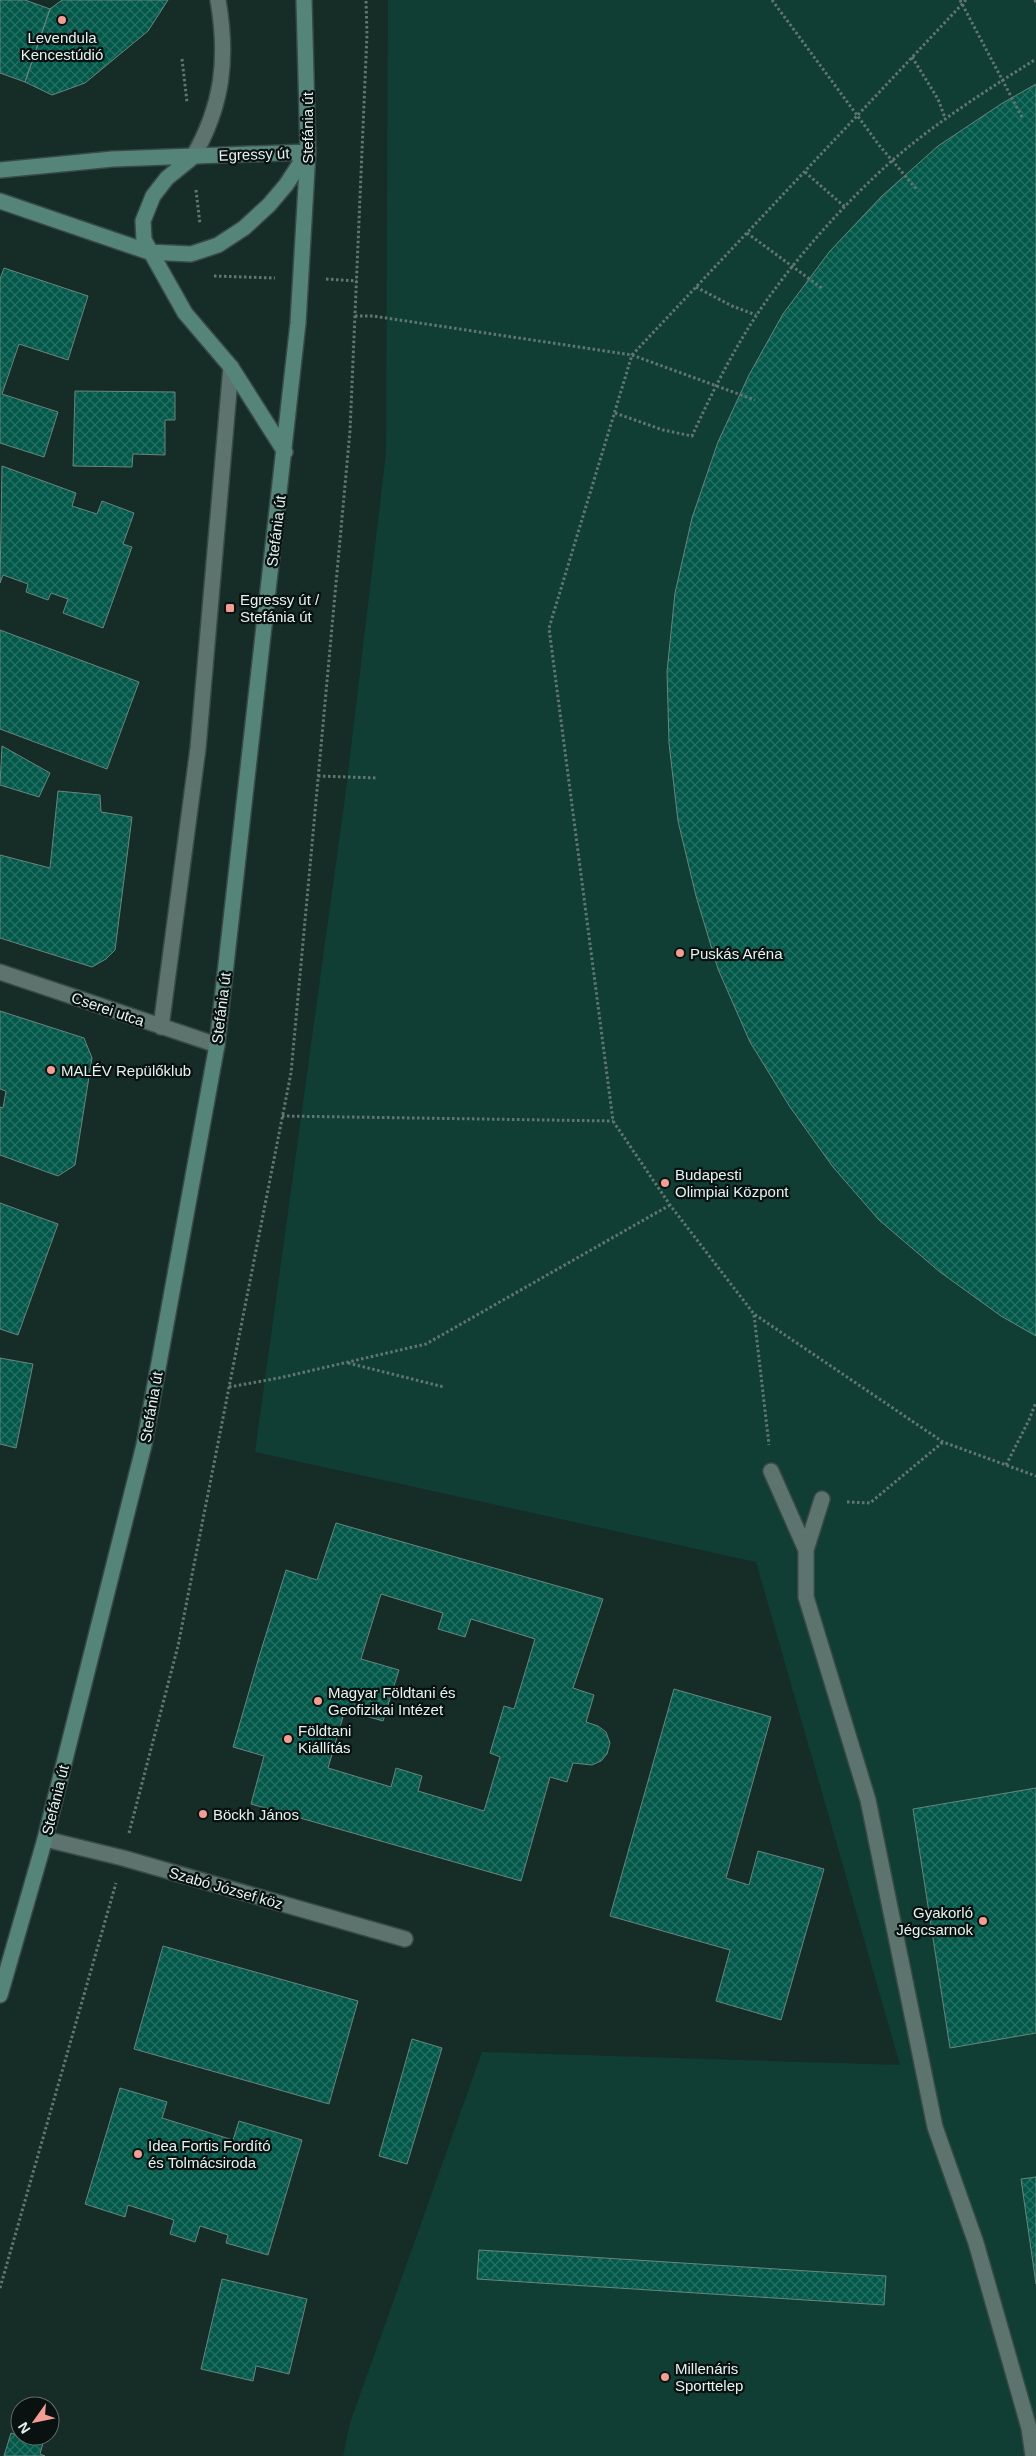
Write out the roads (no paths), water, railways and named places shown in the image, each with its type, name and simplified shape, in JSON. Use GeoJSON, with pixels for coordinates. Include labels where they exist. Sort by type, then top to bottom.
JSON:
{"type":"FeatureCollection","features":[{"type":"Feature","properties":{"kind":"street"},"geometry":{"type":"LineString","coordinates":[[218,0],[224,50],[222,78],[207,133],[193,156],[168,178],[147,207],[143,230],[149,252],[185,313],[231,367],[285,452]]}},
{"type":"Feature","properties":{"kind":"street","name":"Stefánia út"},"geometry":{"type":"LineString","coordinates":[[0,1995],[45,1839],[144,1445],[217,1045],[285,452],[302,278],[308,152],[304,0]]}},
{"type":"Feature","properties":{"kind":"street","name":"Egressy út"},"geometry":{"type":"LineString","coordinates":[[0,170],[113,160],[308,152]]}},
{"type":"Feature","properties":{"kind":"street","name":"Egressy út"},"geometry":{"type":"LineString","coordinates":[[0,201],[149,252],[191,254],[203,251],[230,238],[269,205],[286,185],[308,152]]}},
{"type":"Feature","properties":{"kind":"street"},"geometry":{"type":"LineString","coordinates":[[161,1027],[198,748],[231,367]]}},
{"type":"Feature","properties":{"kind":"street","name":"Cserei utca"},"geometry":{"type":"LineString","coordinates":[[0,972],[217,1045]]}},
{"type":"Feature","properties":{"kind":"street"},"geometry":{"type":"LineString","coordinates":[[771,1471],[806,1550]]}},
{"type":"Feature","properties":{"kind":"street"},"geometry":{"type":"LineString","coordinates":[[822,1499],[806,1550],[806,1597],[868,1800],[935,2127],[976,2243],[1029,2428],[1034,2456]]}},
{"type":"Feature","properties":{"kind":"street","name":"Szabó József köz"},"geometry":{"type":"LineString","coordinates":[[45,1839],[123,1858],[405,1939]]}},
{"type":"Feature","properties":{"kind":"place","name":"Levendula Kencestúdió"},"geometry":{"type":"Point","coordinates":[62,20]}},
{"type":"Feature","properties":{"kind":"place","name":"Egressy út / Stefánia út"},"geometry":{"type":"Point","coordinates":[230,608]}},
{"type":"Feature","properties":{"kind":"place","name":"Puskás Aréna"},"geometry":{"type":"Point","coordinates":[680,953]}},
{"type":"Feature","properties":{"kind":"place","name":"MALÉV Repülőklub"},"geometry":{"type":"Point","coordinates":[51,1070]}},
{"type":"Feature","properties":{"kind":"place","name":"Budapesti Olimpiai Központ"},"geometry":{"type":"Point","coordinates":[665,1183]}},
{"type":"Feature","properties":{"kind":"place","name":"Magyar Földtani és Geofizikai Intézet"},"geometry":{"type":"Point","coordinates":[318,1701]}},
{"type":"Feature","properties":{"kind":"place","name":"Földtani Kiállítás"},"geometry":{"type":"Point","coordinates":[288,1739]}},
{"type":"Feature","properties":{"kind":"place","name":"Böckh János"},"geometry":{"type":"Point","coordinates":[203,1814]}},
{"type":"Feature","properties":{"kind":"place","name":"Gyakorló Jégcsarnok"},"geometry":{"type":"Point","coordinates":[983,1921]}},
{"type":"Feature","properties":{"kind":"place","name":"Idea Fortis Fordító és Tolmácsiroda"},"geometry":{"type":"Point","coordinates":[138,2154]}},
{"type":"Feature","properties":{"kind":"place","name":"Millenáris Sporttelep"},"geometry":{"type":"Point","coordinates":[665,2377]}}]}
